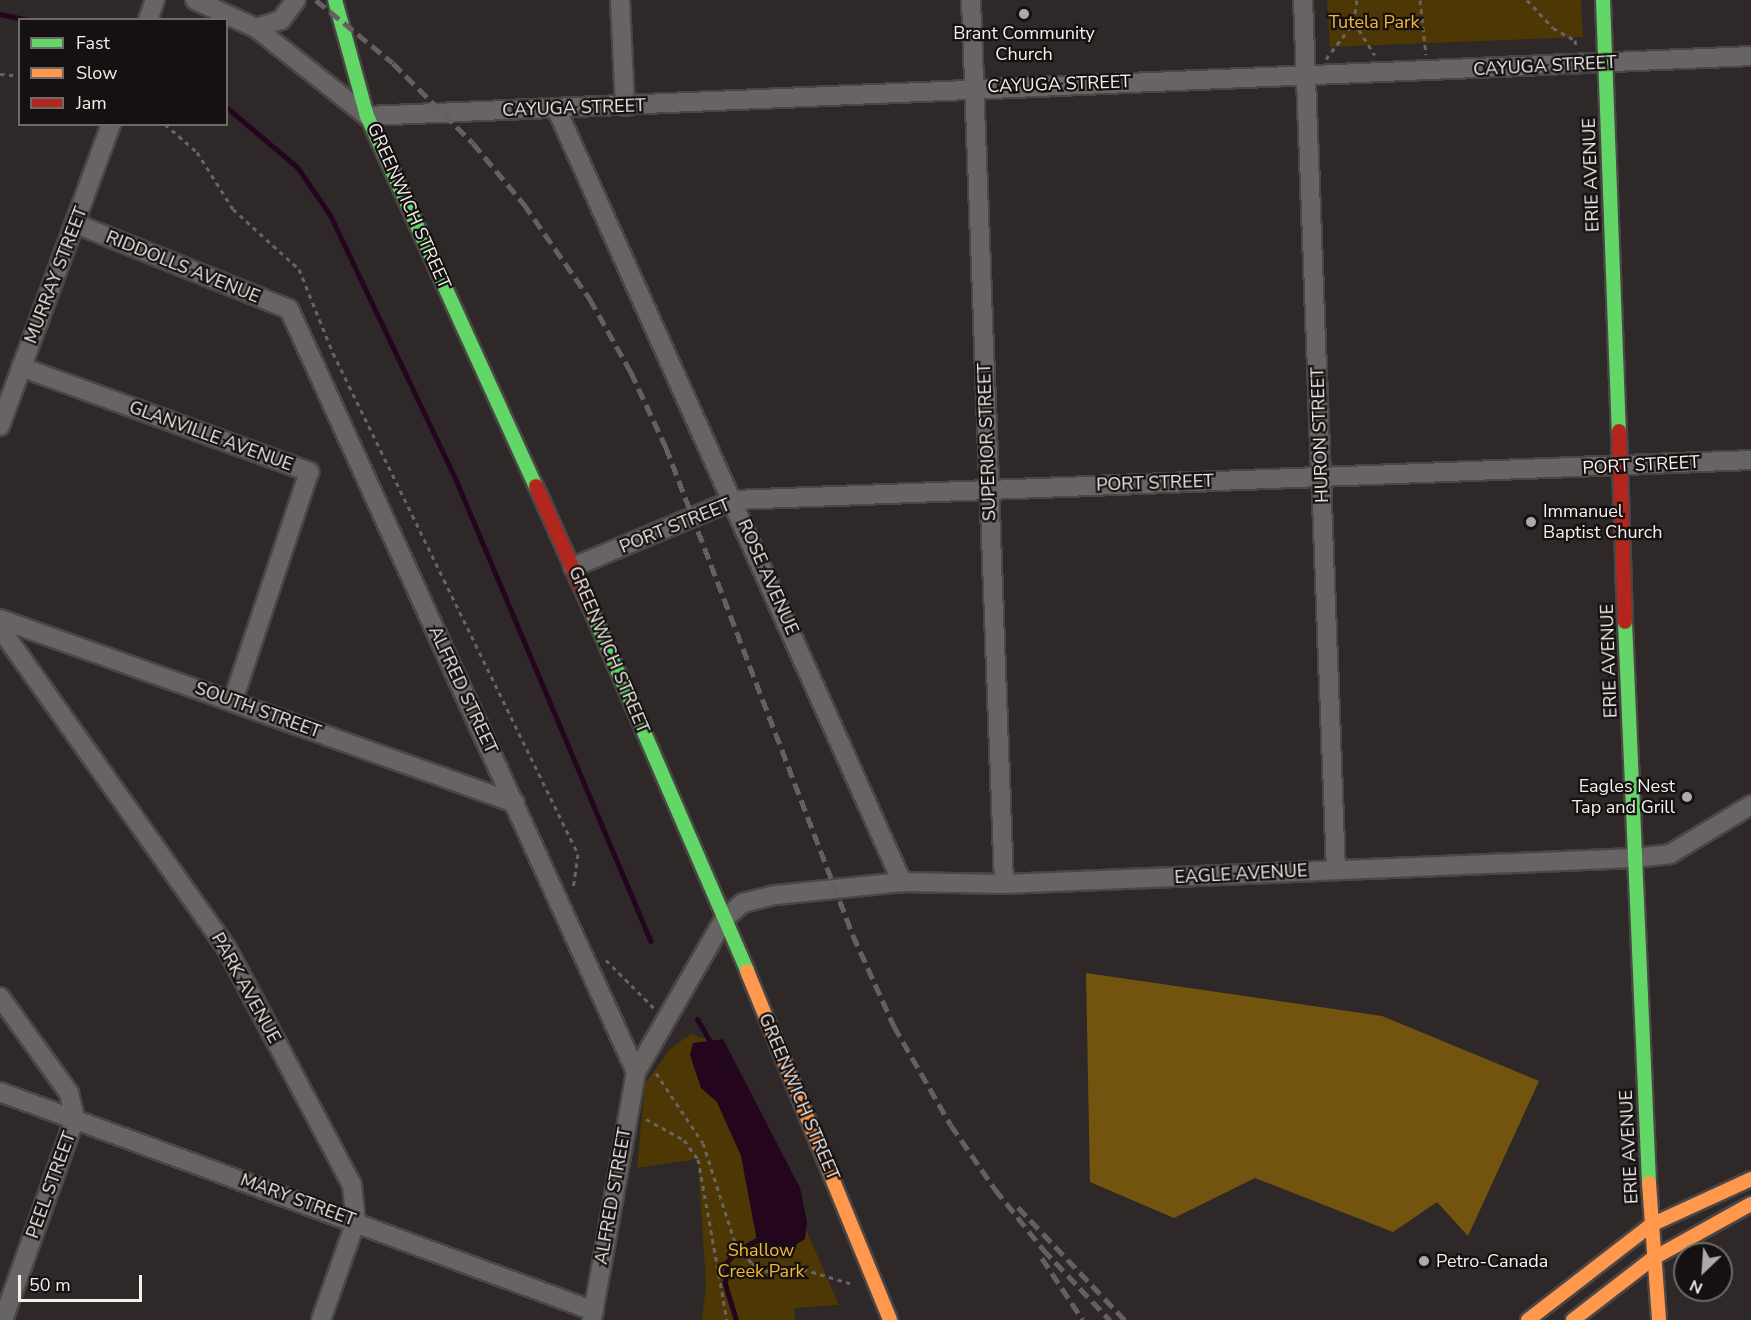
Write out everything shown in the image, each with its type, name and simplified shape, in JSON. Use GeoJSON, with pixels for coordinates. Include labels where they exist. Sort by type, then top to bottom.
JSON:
{"type":"FeatureCollection","features":[{"type":"Feature","properties":{"kind":"main road"},"geometry":{"type":"LineString","coordinates":[[335,0],[367,116]]}},
{"type":"Feature","properties":{"kind":"main road","name":"ERIE AVENUE"},"geometry":{"type":"LineString","coordinates":[[1603,0],[1634,858],[1652,1259],[1659,1320]]}},
{"type":"Feature","properties":{"kind":"main road","name":"GREENWICH STREET"},"geometry":{"type":"LineString","coordinates":[[367,116],[573,567],[724,918],[881,1292],[890,1320]]}},
{"type":"Feature","properties":{"kind":"main road"},"geometry":{"type":"LineString","coordinates":[[1528,1320],[1651,1225],[1751,1179]]}},
{"type":"Feature","properties":{"kind":"main road"},"geometry":{"type":"LineString","coordinates":[[1572,1320],[1652,1259],[1751,1204]]}},
{"type":"Feature","properties":{"kind":"street","name":"GREENWICH STREET"},"geometry":{"type":"LineString","coordinates":[[195,0],[256,28],[367,116]]}},
{"type":"Feature","properties":{"kind":"street"},"geometry":{"type":"LineString","coordinates":[[256,28],[281,20],[296,0]]}},
{"type":"Feature","properties":{"kind":"street"},"geometry":{"type":"LineString","coordinates":[[620,0],[625,106]]}},
{"type":"Feature","properties":{"kind":"street","name":"SUPERIOR STREET"},"geometry":{"type":"LineString","coordinates":[[971,0],[1004,884]]}},
{"type":"Feature","properties":{"kind":"street","name":"HURON STREET"},"geometry":{"type":"LineString","coordinates":[[1303,0],[1308,75],[1336,869]]}},
{"type":"Feature","properties":{"kind":"street"},"geometry":{"type":"LineString","coordinates":[[149,18],[155,1]]}},
{"type":"Feature","properties":{"kind":"street","name":"CAYUGA STREET"},"geometry":{"type":"LineString","coordinates":[[367,116],[557,110],[974,87],[1428,72],[1751,56]]}},
{"type":"Feature","properties":{"kind":"street","name":"ROSE AVENUE"},"geometry":{"type":"LineString","coordinates":[[557,110],[734,500],[902,882]]}},
{"type":"Feature","properties":{"kind":"street","name":"MURRAY STREET"},"geometry":{"type":"LineString","coordinates":[[0,426],[110,126]]}},
{"type":"Feature","properties":{"kind":"street","name":"RIDDOLLS AVENUE"},"geometry":{"type":"LineString","coordinates":[[76,224],[289,309]]}},
{"type":"Feature","properties":{"kind":"street","name":"ALFRED STREET"},"geometry":{"type":"LineString","coordinates":[[289,309],[515,803],[640,1064]]}},
{"type":"Feature","properties":{"kind":"street","name":"GLANVILLE AVENUE"},"geometry":{"type":"LineString","coordinates":[[21,367],[309,472],[234,701]]}},
{"type":"Feature","properties":{"kind":"street","name":"PORT STREET"},"geometry":{"type":"LineString","coordinates":[[573,567],[734,500],[1751,460]]}},
{"type":"Feature","properties":{"kind":"street","name":"SOUTH STREET"},"geometry":{"type":"LineString","coordinates":[[0,619],[515,803]]}},
{"type":"Feature","properties":{"kind":"street","name":"PARK AVENUE"},"geometry":{"type":"LineString","coordinates":[[0,628],[226,947],[352,1185],[356,1221],[321,1320]]}},
{"type":"Feature","properties":{"kind":"street","name":"EAGLE AVENUE"},"geometry":{"type":"LineString","coordinates":[[724,918],[742,903],[776,895],[902,882],[1004,884],[1634,858],[1670,854],[1751,805]]}},
{"type":"Feature","properties":{"kind":"street","name":"ALFRED STREET"},"geometry":{"type":"LineString","coordinates":[[593,1316],[628,1109],[640,1064],[724,918]]}},
{"type":"Feature","properties":{"kind":"street"},"geometry":{"type":"LineString","coordinates":[[0,997],[69,1093],[75,1118]]}},
{"type":"Feature","properties":{"kind":"street","name":"MARY STREET"},"geometry":{"type":"LineString","coordinates":[[0,1092],[356,1221],[593,1316]]}},
{"type":"Feature","properties":{"kind":"street","name":"PEEL STREET"},"geometry":{"type":"LineString","coordinates":[[3,1320],[75,1118]]}},
{"type":"Feature","properties":{"kind":"path"},"geometry":{"type":"LineString","coordinates":[[1329,75],[1326,56],[1354,22],[1357,0]]}},
{"type":"Feature","properties":{"kind":"path"},"geometry":{"type":"LineString","coordinates":[[1420,0],[1428,72]]}},
{"type":"Feature","properties":{"kind":"path"},"geometry":{"type":"LineString","coordinates":[[1527,0],[1553,28],[1575,40],[1578,64]]}},
{"type":"Feature","properties":{"kind":"path"},"geometry":{"type":"LineString","coordinates":[[1354,22],[1389,73]]}},
{"type":"Feature","properties":{"kind":"path"},"geometry":{"type":"LineString","coordinates":[[0,74],[18,76]]}},
{"type":"Feature","properties":{"kind":"path"},"geometry":{"type":"LineString","coordinates":[[167,126],[197,152],[233,209],[299,269],[333,353],[578,854],[572,896]]}},
{"type":"Feature","properties":{"kind":"path"},"geometry":{"type":"LineString","coordinates":[[603,955],[608,965],[666,1020]]}},
{"type":"Feature","properties":{"kind":"path"},"geometry":{"type":"LineString","coordinates":[[640,1064],[703,1143],[736,1246],[752,1263],[765,1270],[803,1269],[881,1292]]}},
{"type":"Feature","properties":{"kind":"path"},"geometry":{"type":"LineString","coordinates":[[628,1109],[684,1140],[698,1159],[727,1320]]}},
{"type":"Feature","properties":{"kind":"green space","name":"Tutela Park"},"geometry":{"type":"Polygon","coordinates":[[[1327,0],[1581,0],[1583,37],[1330,47],[1327,0]]]}},
{"type":"Feature","properties":{"kind":"green space","name":"Shallow Creek Park"},"geometry":{"type":"Polygon","coordinates":[[[691,1034],[708,1040],[723,1039],[839,1305],[794,1308],[795,1320],[702,1320],[706,1285],[698,1159],[637,1168],[645,1084],[670,1049],[691,1034]]]}},
{"type":"Feature","properties":{"kind":"shaded area"},"geometry":{"type":"Polygon","coordinates":[[[1086,973],[1382,1016],[1539,1081],[1468,1236],[1437,1202],[1393,1232],[1255,1178],[1174,1218],[1090,1182],[1086,973]]]}},
{"type":"Feature","properties":{"kind":"shaded area"},"geometry":{"type":"Polygon","coordinates":[[[723,1039],[800,1188],[807,1222],[805,1239],[775,1258],[760,1257],[741,1156],[717,1102],[701,1088],[690,1055],[693,1043],[723,1039]]]}},
{"type":"Feature","properties":{"kind":"waterway"},"geometry":{"type":"LineString","coordinates":[[0,14],[19,18]]}},
{"type":"Feature","properties":{"kind":"waterway"},"geometry":{"type":"LineString","coordinates":[[228,109],[297,167],[330,215],[457,483],[650,941]]}},
{"type":"Feature","properties":{"kind":"waterway"},"geometry":{"type":"LineString","coordinates":[[697,1019],[711,1043]]}},
{"type":"Feature","properties":{"kind":"waterway"},"geometry":{"type":"LineString","coordinates":[[736,1320],[725,1283],[727,1262],[735,1252],[762,1237]]}},
{"type":"Feature","properties":{"kind":"railway"},"geometry":{"type":"LineString","coordinates":[[316,0],[393,63],[473,143],[524,204],[590,299],[631,372],[666,447],[853,935],[894,1026],[951,1125],[995,1189],[1043,1249],[1110,1320]]}},
{"type":"Feature","properties":{"kind":"railway"},"geometry":{"type":"LineString","coordinates":[[1018,1207],[1125,1320]]}},
{"type":"Feature","properties":{"kind":"railway"},"geometry":{"type":"LineString","coordinates":[[1042,1258],[1083,1320]]}},
{"type":"Feature","properties":{"kind":"traffic: fast"},"geometry":{"type":"LineString","coordinates":[[335,0],[367,116],[536,486]]}},
{"type":"Feature","properties":{"kind":"traffic: fast"},"geometry":{"type":"LineString","coordinates":[[1603,0],[1619,431]]}},
{"type":"Feature","properties":{"kind":"traffic: fast"},"geometry":{"type":"LineString","coordinates":[[592,612],[747,971]]}},
{"type":"Feature","properties":{"kind":"traffic: fast"},"geometry":{"type":"LineString","coordinates":[[1625,622],[1649,1183]]}},
{"type":"Feature","properties":{"kind":"traffic: slow"},"geometry":{"type":"LineString","coordinates":[[747,971],[890,1320]]}},
{"type":"Feature","properties":{"kind":"traffic: slow"},"geometry":{"type":"LineString","coordinates":[[1528,1320],[1651,1225],[1751,1179]]}},
{"type":"Feature","properties":{"kind":"traffic: slow"},"geometry":{"type":"LineString","coordinates":[[1649,1183],[1659,1320]]}},
{"type":"Feature","properties":{"kind":"traffic: slow"},"geometry":{"type":"LineString","coordinates":[[1573,1320],[1652,1259],[1751,1204]]}},
{"type":"Feature","properties":{"kind":"traffic: jam"},"geometry":{"type":"LineString","coordinates":[[1619,431],[1625,622]]}},
{"type":"Feature","properties":{"kind":"traffic: jam"},"geometry":{"type":"LineString","coordinates":[[536,486],[592,612]]}},
{"type":"Feature","properties":{"kind":"place","name":"Brant Community Church"},"geometry":{"type":"Point","coordinates":[1024,14]}},
{"type":"Feature","properties":{"kind":"place","name":"Immanuel Baptist Church"},"geometry":{"type":"Point","coordinates":[1531,522]}},
{"type":"Feature","properties":{"kind":"place","name":"Eagles Nest Tap and Grill"},"geometry":{"type":"Point","coordinates":[1687,797]}},
{"type":"Feature","properties":{"kind":"place","name":"Petro-Canada"},"geometry":{"type":"Point","coordinates":[1424,1261]}}]}
